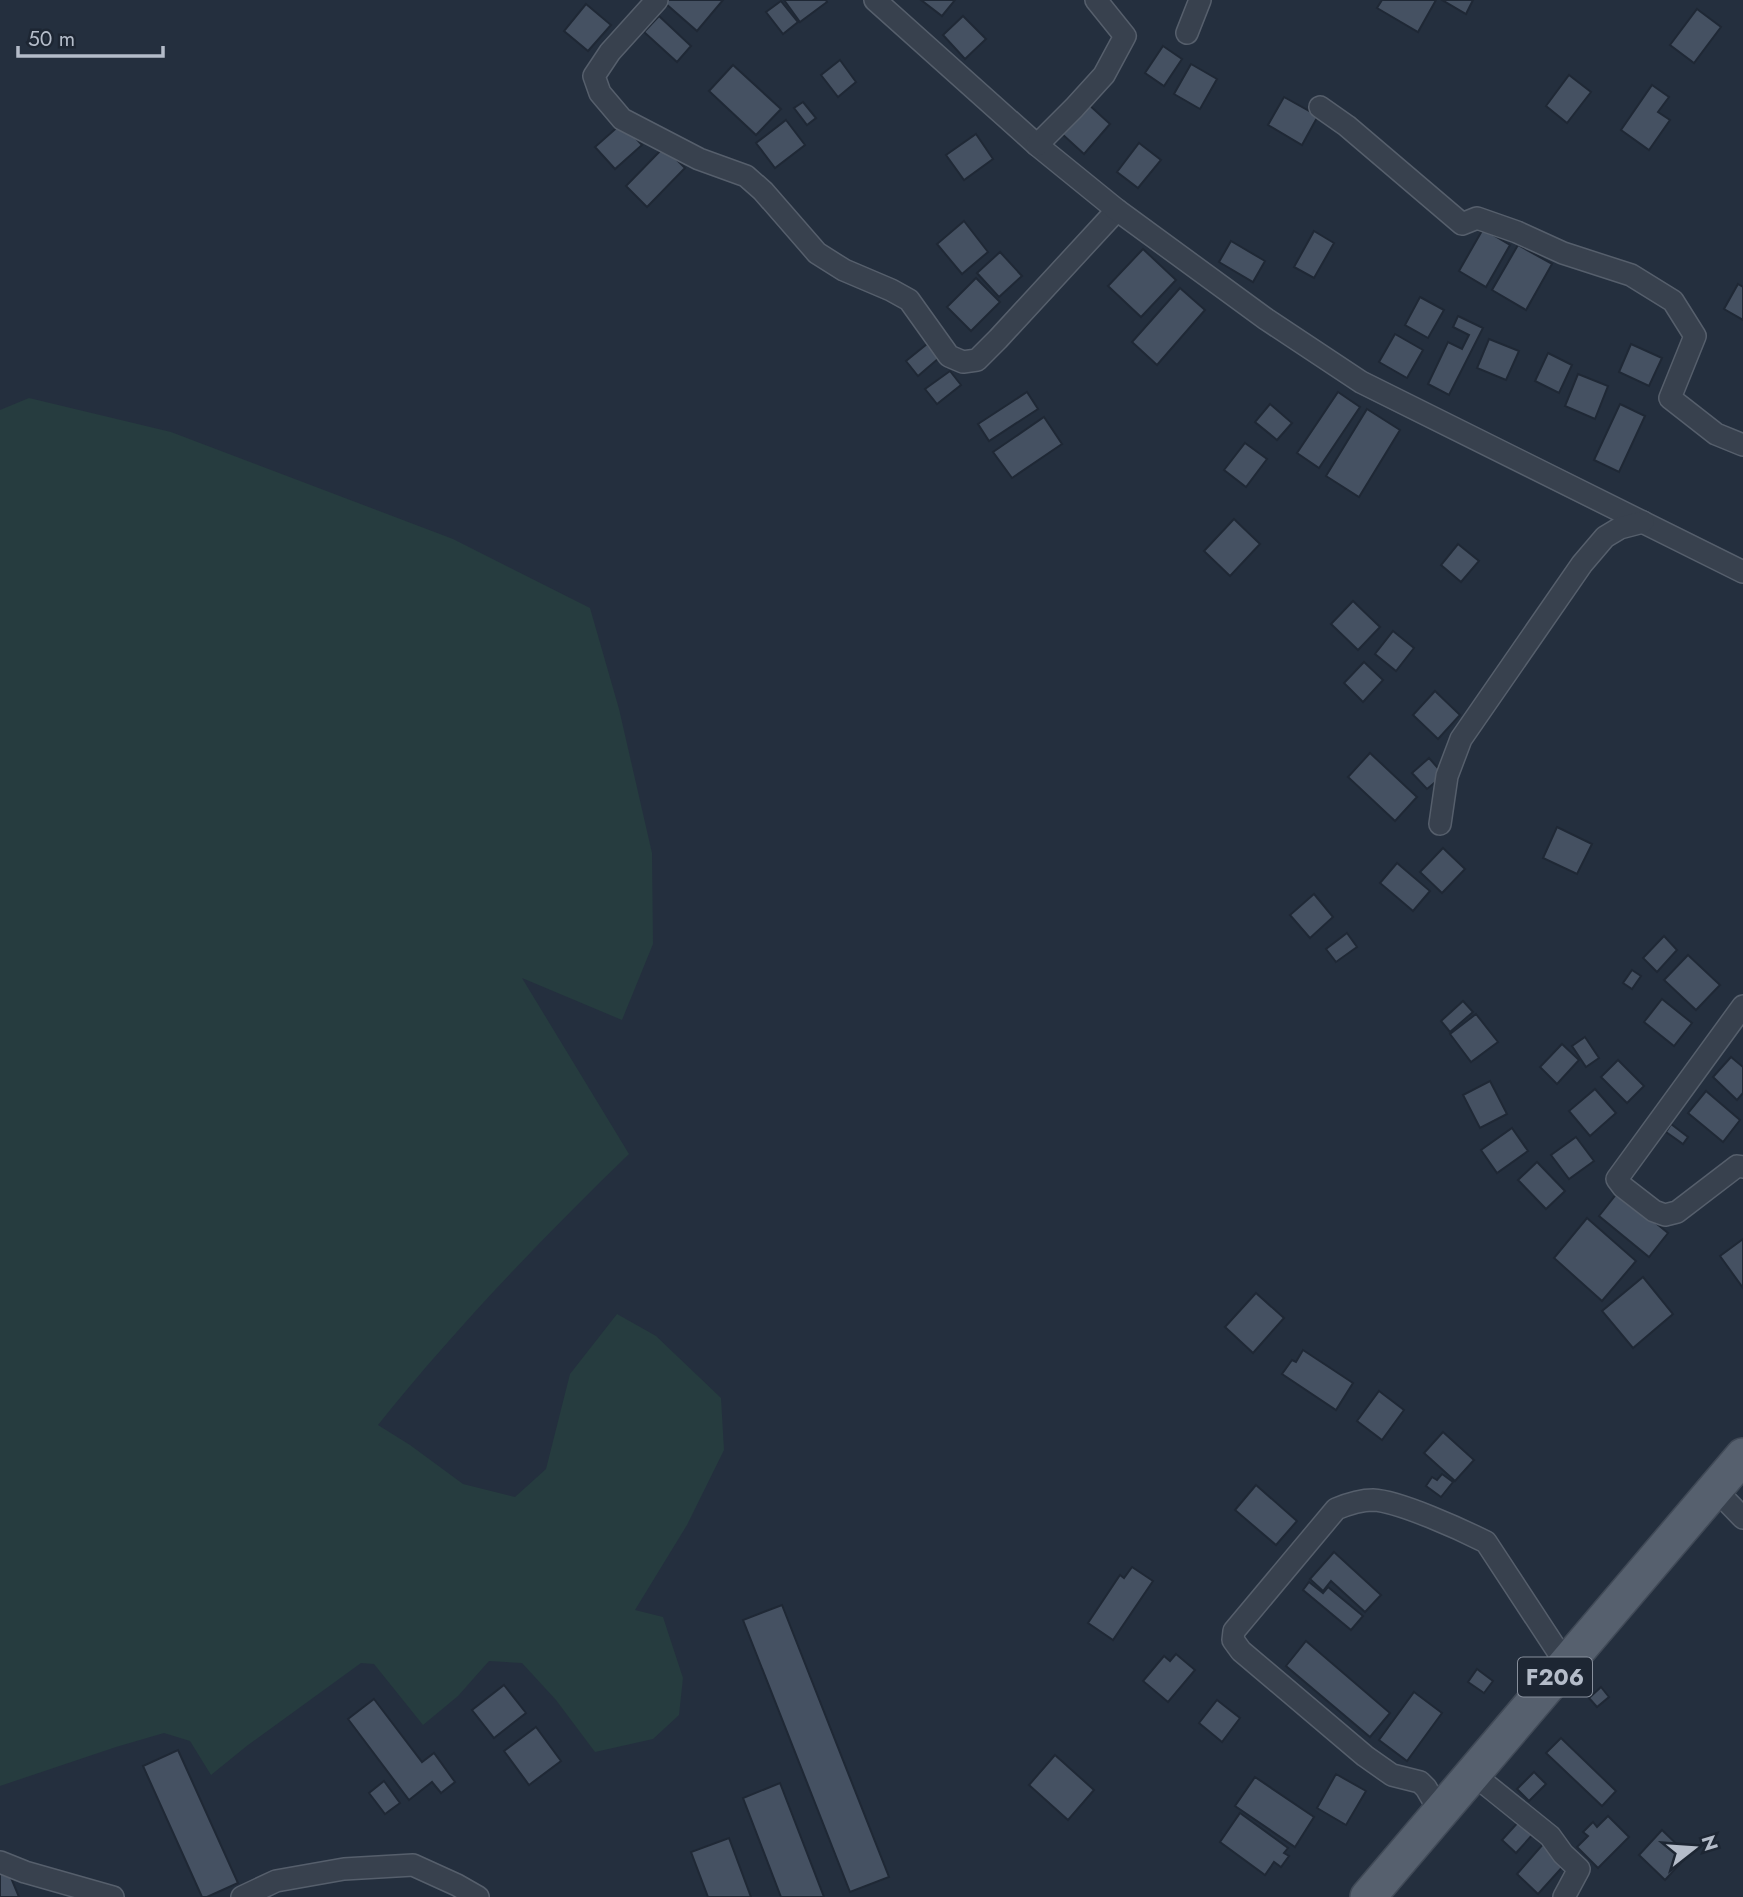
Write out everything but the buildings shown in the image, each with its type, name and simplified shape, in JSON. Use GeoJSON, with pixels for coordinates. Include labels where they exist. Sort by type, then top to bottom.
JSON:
{"type":"FeatureCollection","features":[{"type":"Feature","properties":{"kind":"main road","name":"F206"},"geometry":{"type":"LineString","coordinates":[[1368,1897],[1743,1456]]}},
{"type":"Feature","properties":{"kind":"street"},"geometry":{"type":"LineString","coordinates":[[657,0],[610,52],[593,76],[600,93],[622,119],[699,159],[746,176],[763,191],[817,253],[844,270],[909,300],[949,356],[962,362],[977,360],[1117,210]]}},
{"type":"Feature","properties":{"kind":"street"},"geometry":{"type":"LineString","coordinates":[[875,0],[1037,145],[1117,210],[1228,293],[1361,382],[1743,572]]}},
{"type":"Feature","properties":{"kind":"street"},"geometry":{"type":"LineString","coordinates":[[1037,145],[1104,75],[1125,36],[1096,0]]}},
{"type":"Feature","properties":{"kind":"street"},"geometry":{"type":"LineString","coordinates":[[1187,33],[1200,0]]}},
{"type":"Feature","properties":{"kind":"street"},"geometry":{"type":"LineString","coordinates":[[1320,107],[1347,126],[1462,224],[1477,218],[1517,232],[1563,253],[1631,275],[1672,301],[1695,336],[1670,398],[1716,434],[1743,445]]}},
{"type":"Feature","properties":{"kind":"street"},"geometry":{"type":"LineString","coordinates":[[1440,824],[1447,776],[1461,739],[1582,564],[1605,537],[1620,528],[1643,522]]}},
{"type":"Feature","properties":{"kind":"street"},"geometry":{"type":"LineString","coordinates":[[1743,1006],[1617,1179],[1654,1211],[1665,1215],[1677,1212],[1737,1166],[1743,1167]]}},
{"type":"Feature","properties":{"kind":"street"},"geometry":{"type":"LineString","coordinates":[[1715,1489],[1743,1518]]}},
{"type":"Feature","properties":{"kind":"street"},"geometry":{"type":"LineString","coordinates":[[1440,1812],[1426,1787],[1420,1782],[1392,1776],[1241,1651],[1233,1640],[1234,1631],[1336,1509],[1352,1503],[1375,1500],[1409,1509],[1486,1542],[1566,1664]]}},
{"type":"Feature","properties":{"kind":"street"},"geometry":{"type":"LineString","coordinates":[[1473,1774],[1550,1836],[1563,1854],[1579,1869],[1564,1897]]}},
{"type":"Feature","properties":{"kind":"street"},"geometry":{"type":"LineString","coordinates":[[0,1863],[113,1897]]}},
{"type":"Feature","properties":{"kind":"street"},"geometry":{"type":"LineString","coordinates":[[242,1897],[276,1881],[344,1869],[412,1865],[478,1897]]}},
{"type":"Feature","properties":{"kind":"street"},"geometry":{"type":"LineString","coordinates":[[256,1897],[276,1881]]}},
{"type":"Feature","properties":{"kind":"green space"},"geometry":{"type":"Polygon","coordinates":[[[29,398],[171,432],[453,539],[590,608],[619,709],[652,853],[653,944],[622,1020],[522,978],[629,1154],[499,1286],[437,1354],[378,1425],[463,1484],[515,1497],[546,1469],[570,1374],[617,1314],[656,1336],[721,1398],[724,1450],[687,1525],[635,1610],[663,1617],[683,1678],[679,1715],[653,1739],[595,1752],[556,1700],[522,1663],[489,1661],[458,1696],[423,1725],[374,1664],[361,1663],[211,1775],[190,1741],[164,1733],[0,1786],[0,410],[29,398]]]}}]}
